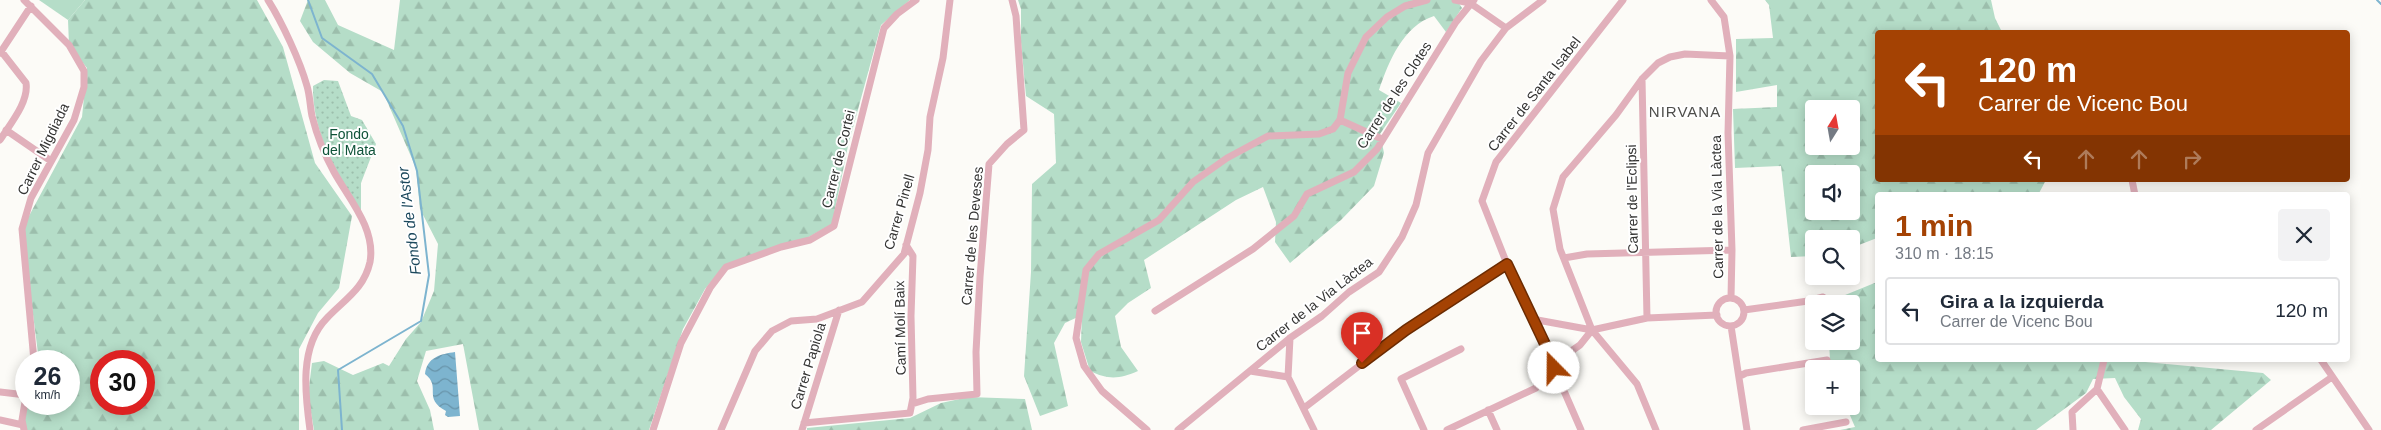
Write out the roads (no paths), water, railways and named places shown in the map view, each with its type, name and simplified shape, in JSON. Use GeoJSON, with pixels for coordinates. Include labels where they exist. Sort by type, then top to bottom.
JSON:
{"type":"FeatureCollection","features":[{"type":"Feature","properties":{"kind":"street","name":"Carrer Migdiada"},"geometry":{"type":"LineString","coordinates":[[24,0],[70,44],[84,71],[84,87],[74,120],[31,198],[22,229],[33,350]]}},
{"type":"Feature","properties":{"kind":"street"},"geometry":{"type":"LineString","coordinates":[[268,0],[307,87],[314,124],[322,148],[363,221],[370,240],[370,260],[364,281],[356,292],[327,318],[311,344],[305,400],[310,430]]}},
{"type":"Feature","properties":{"kind":"street","name":"Carrer de Cortei"},"geometry":{"type":"LineString","coordinates":[[653,430],[682,343],[710,288],[726,267],[782,247],[810,240],[834,226],[884,28],[897,14],[916,0]]}},
{"type":"Feature","properties":{"kind":"street","name":"Carrer Pinell"},"geometry":{"type":"LineString","coordinates":[[721,430],[755,351],[772,331],[791,322],[817,319],[862,302],[904,254],[928,150],[930,117],[943,58],[950,0]]}},
{"type":"Feature","properties":{"kind":"street","name":"Carrer de les Deveses"},"geometry":{"type":"LineString","coordinates":[[912,404],[928,399],[977,394],[976,352],[989,165],[1006,144],[1024,130],[1016,16],[1012,0]]}},
{"type":"Feature","properties":{"kind":"street"},"geometry":{"type":"LineString","coordinates":[[1147,430],[1102,391],[1084,366],[1076,338],[1086,270],[1099,254],[1159,220],[1193,182],[1227,158],[1268,136],[1318,134],[1333,129],[1340,120],[1348,73],[1366,37],[1387,17],[1405,6],[1427,0]]}},
{"type":"Feature","properties":{"kind":"street"},"geometry":{"type":"LineString","coordinates":[[1455,0],[1472,1],[1506,28]]}},
{"type":"Feature","properties":{"kind":"street","name":"Carrer de la Via Làctea"},"geometry":{"type":"LineString","coordinates":[[1178,430],[1290,338],[1322,316],[1348,292],[1379,272],[1402,237],[1416,205],[1428,153],[1481,61],[1506,28],[1543,0]]}},
{"type":"Feature","properties":{"kind":"street","name":"Carrer de Santa Isabel"},"geometry":{"type":"LineString","coordinates":[[1581,430],[1554,365],[1507,264],[1482,201],[1496,162],[1623,0]]}},
{"type":"Feature","properties":{"kind":"street","name":"Carrer de la Via Làctea"},"geometry":{"type":"LineString","coordinates":[[1711,0],[1724,17],[1730,56],[1728,133],[1732,250],[1731,298]]}},
{"type":"Feature","properties":{"kind":"street","name":"Carrer de les Clotes"},"geometry":{"type":"LineString","coordinates":[[1155,311],[1253,249],[1294,216],[1307,194],[1354,172],[1377,149],[1472,1]]}},
{"type":"Feature","properties":{"kind":"street"},"geometry":{"type":"LineString","coordinates":[[0,140],[25,98],[27,89],[26,83],[1,52],[31,6]]}},
{"type":"Feature","properties":{"kind":"street"},"geometry":{"type":"LineString","coordinates":[[1656,430],[1637,384],[1592,330],[1560,249],[1553,209],[1563,177],[1616,115],[1642,79],[1658,63],[1670,57],[1684,54],[1730,56]]}},
{"type":"Feature","properties":{"kind":"street","name":"Carrer de l'Eclipsi"},"geometry":{"type":"LineString","coordinates":[[1642,79],[1646,318]]}},
{"type":"Feature","properties":{"kind":"street"},"geometry":{"type":"LineString","coordinates":[[1340,120],[1382,139]]}},
{"type":"Feature","properties":{"kind":"street"},"geometry":{"type":"LineString","coordinates":[[6,130],[52,161]]}},
{"type":"Feature","properties":{"kind":"street","name":"Camí Molí Baix"},"geometry":{"type":"LineString","coordinates":[[803,426],[910,413],[912,404],[913,256],[906,245]]}},
{"type":"Feature","properties":{"kind":"street"},"geometry":{"type":"LineString","coordinates":[[1564,258],[1587,254],[1732,250]]}},
{"type":"Feature","properties":{"kind":"street"},"geometry":{"type":"LineString","coordinates":[[1304,408],[1406,330],[1507,264]]}},
{"type":"Feature","properties":{"kind":"street"},"geometry":{"type":"LineString","coordinates":[[1731,298],[1740,302],[1744,310],[1740,322],[1731,326],[1723,324],[1717,315],[1720,303],[1731,298]]}},
{"type":"Feature","properties":{"kind":"street"},"geometry":{"type":"LineString","coordinates":[[1744,310],[1805,301]]}},
{"type":"Feature","properties":{"kind":"street","name":"Carrer Papiola"},"geometry":{"type":"LineString","coordinates":[[803,426],[839,310]]}},
{"type":"Feature","properties":{"kind":"street"},"geometry":{"type":"LineString","coordinates":[[1532,319],[1592,330],[1646,318],[1717,315]]}},
{"type":"Feature","properties":{"kind":"street"},"geometry":{"type":"LineString","coordinates":[[1731,326],[1747,430]]}},
{"type":"Feature","properties":{"kind":"street"},"geometry":{"type":"LineString","coordinates":[[1447,430],[1536,388],[1554,365],[1580,345],[1592,330]]}},
{"type":"Feature","properties":{"kind":"street"},"geometry":{"type":"LineString","coordinates":[[1290,338],[1288,377],[1314,430]]}},
{"type":"Feature","properties":{"kind":"street"},"geometry":{"type":"LineString","coordinates":[[1424,430],[1401,379],[1461,349]]}},
{"type":"Feature","properties":{"kind":"street"},"geometry":{"type":"LineString","coordinates":[[2074,430],[2072,412],[2097,388],[2104,362]]}},
{"type":"Feature","properties":{"kind":"street"},"geometry":{"type":"LineString","coordinates":[[2322,362],[2369,430]]}},
{"type":"Feature","properties":{"kind":"street"},"geometry":{"type":"LineString","coordinates":[[1740,376],[1746,373],[1805,364]]}},
{"type":"Feature","properties":{"kind":"street"},"geometry":{"type":"LineString","coordinates":[[1250,370],[1288,377]]}},
{"type":"Feature","properties":{"kind":"street"},"geometry":{"type":"LineString","coordinates":[[2256,430],[2332,378]]}},
{"type":"Feature","properties":{"kind":"street"},"geometry":{"type":"LineString","coordinates":[[2097,388],[2125,430]]}},
{"type":"Feature","properties":{"kind":"street"},"geometry":{"type":"LineString","coordinates":[[0,392],[15,394]]}},
{"type":"Feature","properties":{"kind":"street"},"geometry":{"type":"LineString","coordinates":[[1488,410],[1498,430]]}},
{"type":"Feature","properties":{"kind":"street"},"geometry":{"type":"LineString","coordinates":[[0,420],[24,428],[25,415]]}},
{"type":"Feature","properties":{"kind":"street"},"geometry":{"type":"LineString","coordinates":[[1803,430],[1846,422]]}},
{"type":"Feature","properties":{"kind":"water"},"geometry":{"type":"Polygon","coordinates":[[[455,352],[460,416],[448,417],[445,415],[446,411],[435,402],[432,383],[425,374],[426,368],[436,357],[455,352]]]}},
{"type":"Feature","properties":{"kind":"waterway","name":"Fondo de l'Astor"},"geometry":{"type":"LineString","coordinates":[[308,0],[322,38],[372,74],[403,126],[417,171],[429,275],[421,321],[338,370],[342,430]]}},
{"type":"Feature","properties":{"kind":"waterway"},"geometry":{"type":"LineString","coordinates":[[2377,0],[2381,4]]}},
{"type":"Feature","properties":{"kind":"district","name":"NIRVANA"},"geometry":{"type":"Point","coordinates":[1685,111]}},
{"type":"Feature","properties":{"kind":"park label","name":"Fondo del Mata"},"geometry":{"type":"Point","coordinates":[349,142]}}]}
